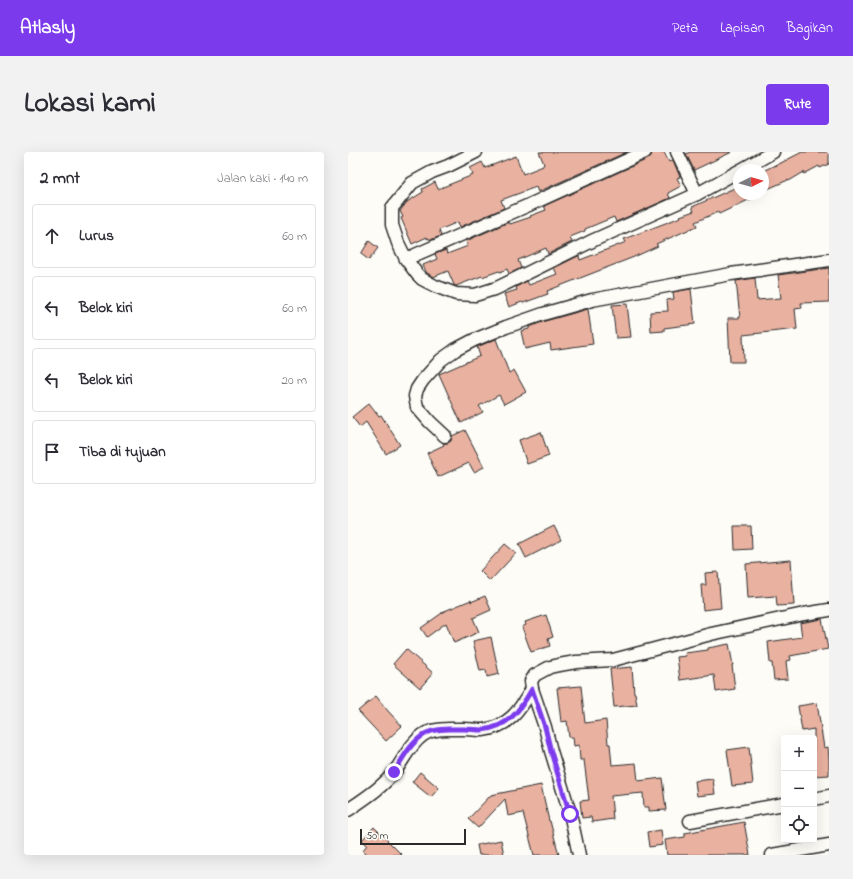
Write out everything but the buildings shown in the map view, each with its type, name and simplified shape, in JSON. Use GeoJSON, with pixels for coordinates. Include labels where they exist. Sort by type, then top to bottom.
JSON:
{"type":"FeatureCollection","features":[{"type":"Feature","properties":{"kind":"street"},"geometry":{"type":"LineString","coordinates":[[476,152],[412,183],[392,208],[392,225],[398,243],[406,259],[417,274],[422,279],[435,286],[456,294],[475,295],[497,288],[594,240],[697,194],[733,175]]}},
{"type":"Feature","properties":{"kind":"street"},"geometry":{"type":"LineString","coordinates":[[406,259],[645,152]]}},
{"type":"Feature","properties":{"kind":"street"},"geometry":{"type":"LineString","coordinates":[[677,152],[697,194]]}},
{"type":"Feature","properties":{"kind":"street"},"geometry":{"type":"LineString","coordinates":[[752,164],[773,152]]}},
{"type":"Feature","properties":{"kind":"street"},"geometry":{"type":"LineString","coordinates":[[445,436],[417,407],[415,396],[417,389],[429,372],[441,360],[455,350],[474,340],[543,314],[592,300],[731,274],[829,260]]}},
{"type":"Feature","properties":{"kind":"street"},"geometry":{"type":"LineString","coordinates":[[579,855],[570,814],[545,727],[532,689],[531,681],[535,675],[550,667],[576,662],[613,660],[711,634],[829,610]]}},
{"type":"Feature","properties":{"kind":"street"},"geometry":{"type":"LineString","coordinates":[[348,810],[379,788],[394,772],[411,746],[422,735],[431,731],[442,729],[482,730],[501,725],[505,723],[522,706],[532,689]]}},
{"type":"Feature","properties":{"kind":"street"},"geometry":{"type":"LineString","coordinates":[[817,798],[829,796]]}},
{"type":"Feature","properties":{"kind":"street"},"geometry":{"type":"LineString","coordinates":[[690,821],[781,805]]}},
{"type":"Feature","properties":{"kind":"street"},"geometry":{"type":"LineString","coordinates":[[772,855],[829,845]]}},
{"type":"Feature","properties":{"kind":"route"},"geometry":{"type":"LineString","coordinates":[[394,772],[411,746],[422,735],[431,731],[442,729],[482,730],[496,727],[505,723],[513,716],[522,706],[532,689],[545,727],[570,814]]}}]}
